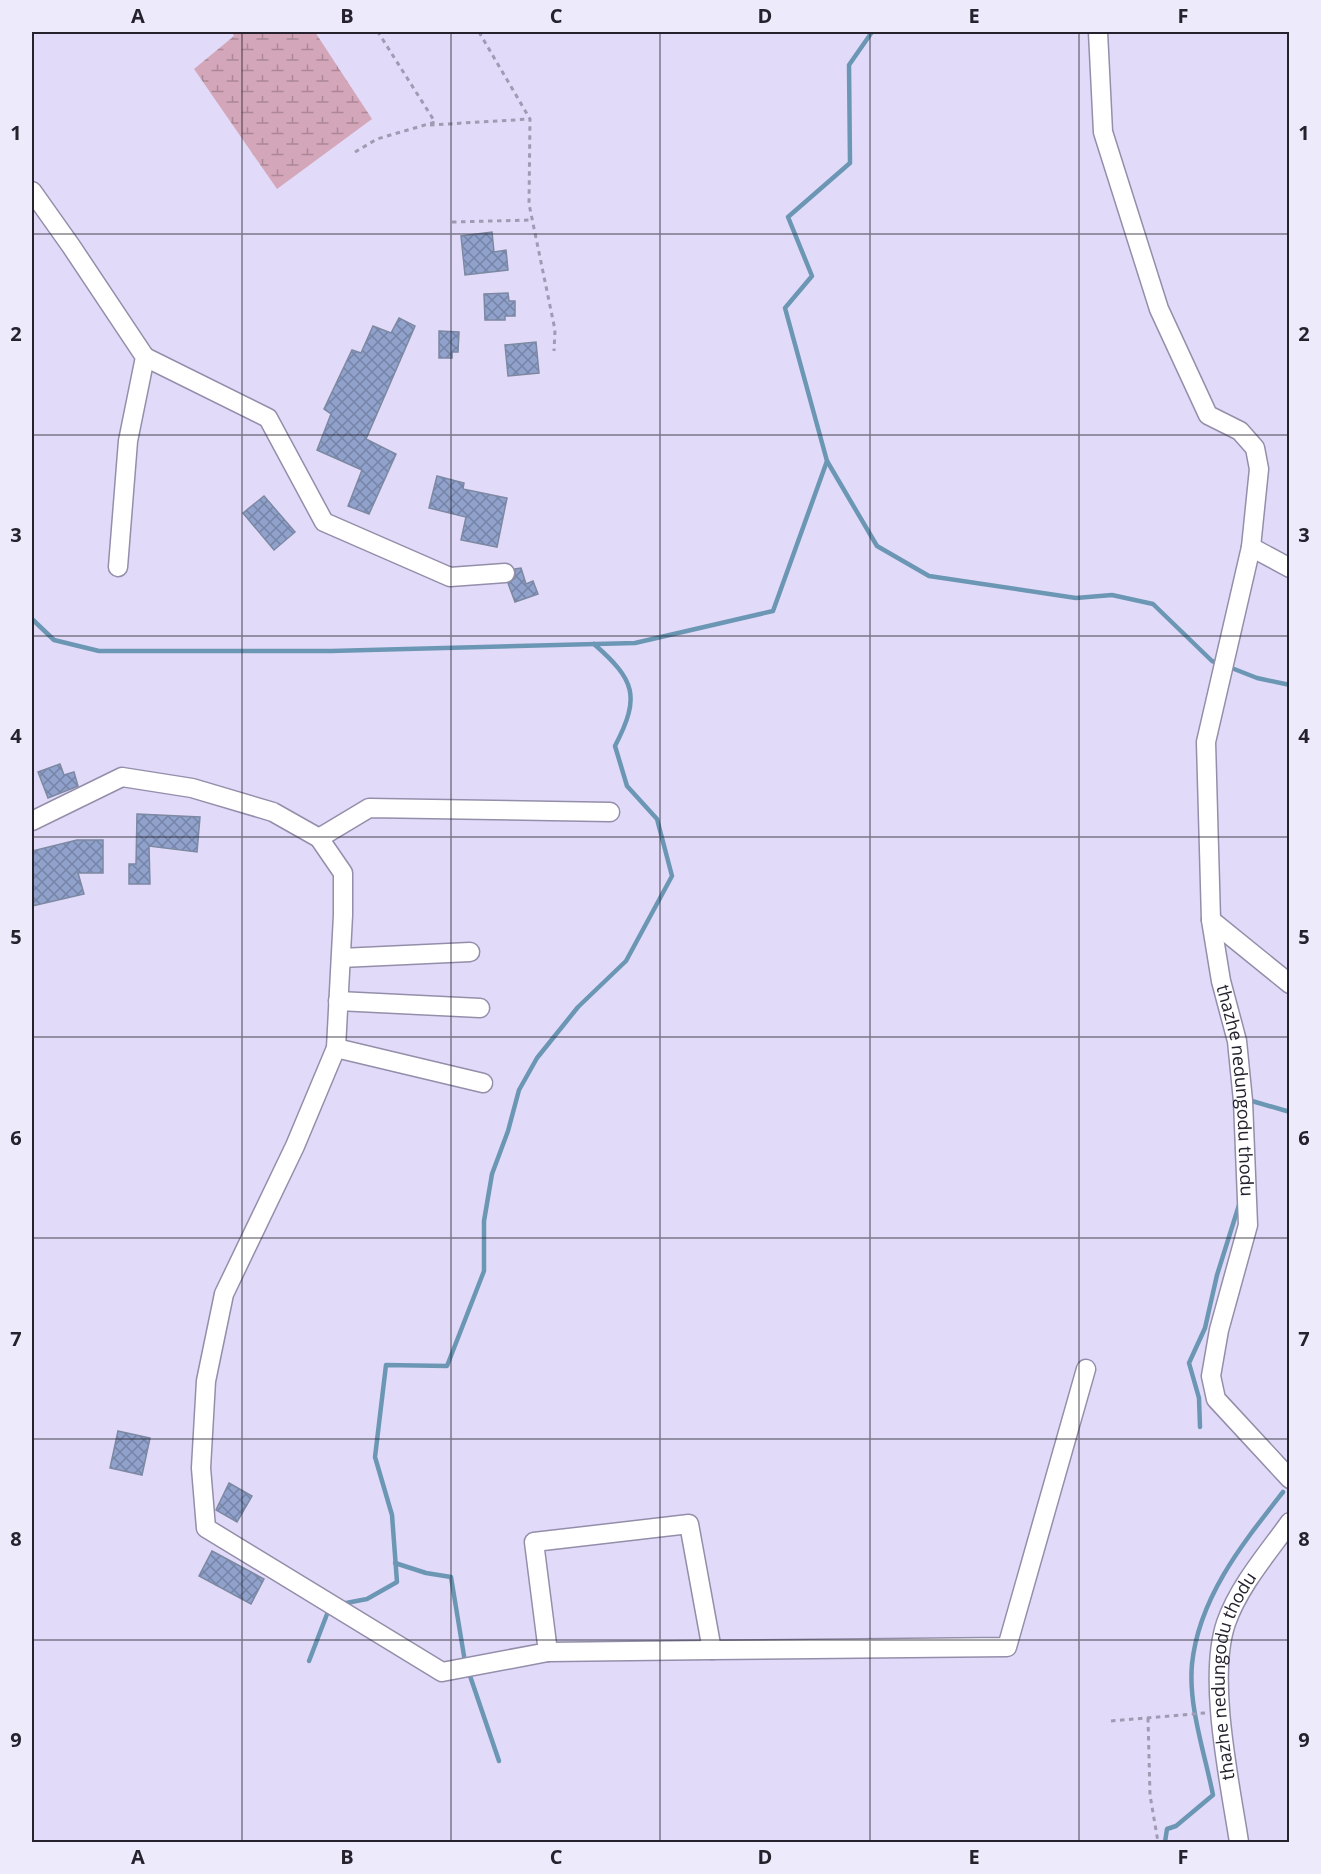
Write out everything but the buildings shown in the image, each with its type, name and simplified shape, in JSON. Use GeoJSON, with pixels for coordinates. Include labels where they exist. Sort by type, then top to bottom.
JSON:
{"type":"FeatureCollection","features":[{"type":"Feature","properties":{"kind":"street","name":"thazhe nedungodu thodu"},"geometry":{"type":"LineString","coordinates":[[1098,32],[1103,132],[1159,309],[1208,415],[1240,431],[1255,448],[1259,469],[1259,492],[1251,547],[1206,742],[1211,920],[1221,981],[1237,1041],[1244,1101],[1248,1225],[1218,1329],[1211,1376],[1215,1399],[1290,1479]]}},
{"type":"Feature","properties":{"kind":"street"},"geometry":{"type":"LineString","coordinates":[[32,191],[145,357],[268,418],[324,522],[450,577],[505,573]]}},
{"type":"Feature","properties":{"kind":"street"},"geometry":{"type":"LineString","coordinates":[[118,567],[128,441],[145,357]]}},
{"type":"Feature","properties":{"kind":"street"},"geometry":{"type":"LineString","coordinates":[[1251,547],[1290,568]]}},
{"type":"Feature","properties":{"kind":"street"},"geometry":{"type":"LineString","coordinates":[[32,821],[122,777],[192,788],[273,812],[319,838],[343,873],[336,1048],[295,1146],[224,1294],[206,1381],[201,1468],[206,1528],[442,1672],[548,1652],[1007,1647],[1086,1369]]}},
{"type":"Feature","properties":{"kind":"street"},"geometry":{"type":"LineString","coordinates":[[319,838],[369,807],[610,812]]}},
{"type":"Feature","properties":{"kind":"street"},"geometry":{"type":"LineString","coordinates":[[1211,920],[1290,984]]}},
{"type":"Feature","properties":{"kind":"street"},"geometry":{"type":"LineString","coordinates":[[341,958],[470,952]]}},
{"type":"Feature","properties":{"kind":"street"},"geometry":{"type":"LineString","coordinates":[[338,1001],[480,1008]]}},
{"type":"Feature","properties":{"kind":"street"},"geometry":{"type":"LineString","coordinates":[[336,1048],[483,1083]]}},
{"type":"Feature","properties":{"kind":"street","name":"thazhe nedungodu thodu"},"geometry":{"type":"LineString","coordinates":[[1239,1842],[1222,1712],[1220,1649],[1226,1624],[1239,1593],[1290,1522]]}},
{"type":"Feature","properties":{"kind":"street"},"geometry":{"type":"LineString","coordinates":[[548,1652],[534,1542],[689,1524],[712,1650]]}},
{"type":"Feature","properties":{"kind":"path"},"geometry":{"type":"LineString","coordinates":[[356,152],[377,139],[435,122],[378,32]]}},
{"type":"Feature","properties":{"kind":"path"},"geometry":{"type":"LineString","coordinates":[[479,32],[530,119],[529,204],[555,330],[554,351]]}},
{"type":"Feature","properties":{"kind":"path"},"geometry":{"type":"LineString","coordinates":[[424,126],[530,119]]}},
{"type":"Feature","properties":{"kind":"path"},"geometry":{"type":"LineString","coordinates":[[452,222],[532,219]]}},
{"type":"Feature","properties":{"kind":"path"},"geometry":{"type":"LineString","coordinates":[[1111,1721],[1222,1712]]}},
{"type":"Feature","properties":{"kind":"path"},"geometry":{"type":"LineString","coordinates":[[1148,1718],[1150,1795],[1158,1842]]}},
{"type":"Feature","properties":{"kind":"green space"},"geometry":{"type":"Polygon","coordinates":[[[232,32],[315,32],[372,119],[277,189],[194,69],[234,36],[232,32]]]}},
{"type":"Feature","properties":{"kind":"waterway"},"geometry":{"type":"LineString","coordinates":[[872,32],[849,65],[850,163],[788,217],[812,276],[785,308],[827,461],[877,546],[929,576],[1076,598],[1112,595],[1153,604],[1212,661],[1218,663]]}},
{"type":"Feature","properties":{"kind":"waterway"},"geometry":{"type":"LineString","coordinates":[[32,619],[54,640],[99,651],[331,651],[635,643],[773,611],[827,461]]}},
{"type":"Feature","properties":{"kind":"waterway"},"geometry":{"type":"LineString","coordinates":[[341,1604],[367,1599],[397,1582],[392,1515],[375,1457],[386,1365],[447,1366],[484,1271],[484,1221],[492,1174],[508,1131],[519,1090],[537,1058],[578,1007],[626,961],[672,876],[657,819],[627,786],[615,746],[628,714],[631,701],[630,690],[618,668],[594,644]]}},
{"type":"Feature","properties":{"kind":"waterway"},"geometry":{"type":"LineString","coordinates":[[1229,667],[1257,678],[1290,685]]}},
{"type":"Feature","properties":{"kind":"waterway"},"geometry":{"type":"LineString","coordinates":[[1252,1101],[1290,1112]]}},
{"type":"Feature","properties":{"kind":"waterway"},"geometry":{"type":"LineString","coordinates":[[1200,1427],[1199,1398],[1189,1363],[1205,1328],[1217,1275],[1239,1205]]}},
{"type":"Feature","properties":{"kind":"waterway"},"geometry":{"type":"LineString","coordinates":[[1165,1842],[1167,1829],[1176,1826],[1213,1795],[1192,1696],[1192,1664],[1196,1639],[1213,1594],[1225,1572],[1238,1551],[1283,1492]]}},
{"type":"Feature","properties":{"kind":"waterway"},"geometry":{"type":"LineString","coordinates":[[395,1563],[426,1573],[451,1577],[465,1662]]}},
{"type":"Feature","properties":{"kind":"waterway"},"geometry":{"type":"LineString","coordinates":[[309,1661],[329,1609]]}},
{"type":"Feature","properties":{"kind":"waterway"},"geometry":{"type":"LineString","coordinates":[[468,1670],[499,1761]]}}]}
